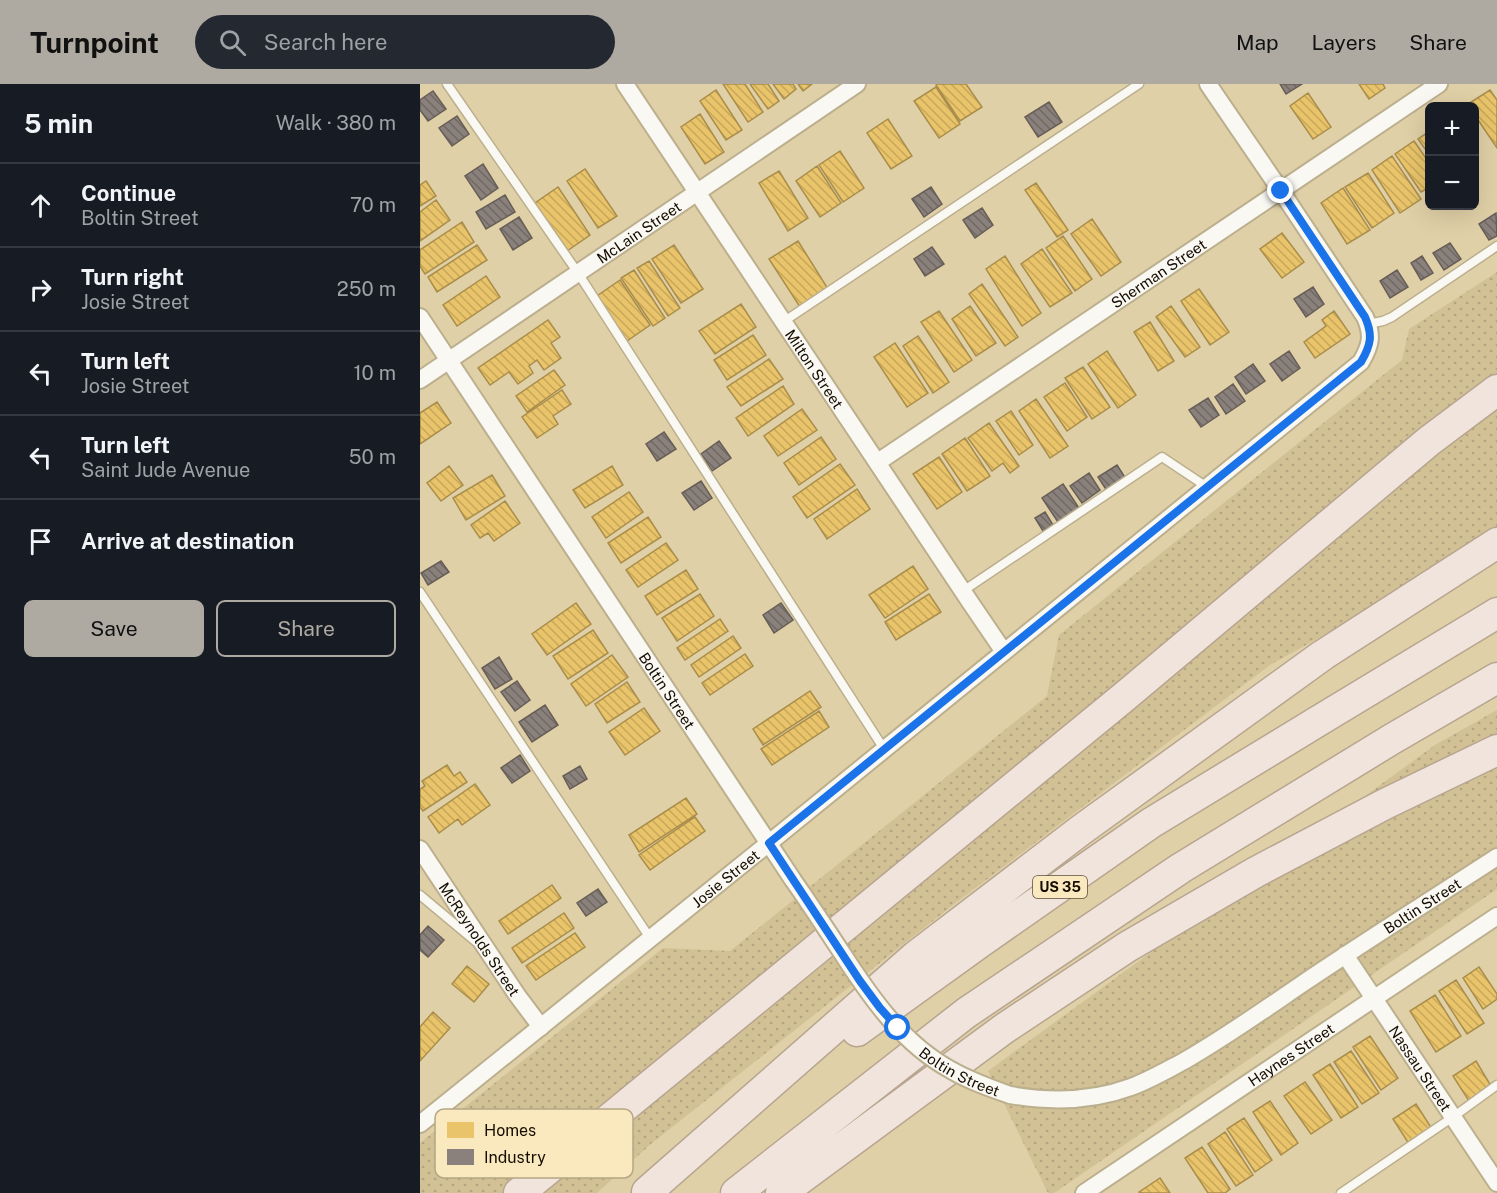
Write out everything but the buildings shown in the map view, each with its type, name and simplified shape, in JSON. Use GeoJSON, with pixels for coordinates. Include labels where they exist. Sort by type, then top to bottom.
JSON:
{"type":"FeatureCollection","features":[{"type":"Feature","properties":{"kind":"highway"},"geometry":{"type":"LineString","coordinates":[[621,1109],[1124,697],[1429,441],[1497,390]]}},
{"type":"Feature","properties":{"kind":"highway"},"geometry":{"type":"LineString","coordinates":[[646,1192],[916,956],[1081,830],[1323,655],[1497,543]]}},
{"type":"Feature","properties":{"kind":"highway","name":"US 35"},"geometry":{"type":"LineString","coordinates":[[646,1192],[795,1076],[979,943],[1151,823],[1497,613]]}},
{"type":"Feature","properties":{"kind":"highway"},"geometry":{"type":"LineString","coordinates":[[736,1193],[966,1013],[1180,868],[1497,678]]}},
{"type":"Feature","properties":{"kind":"highway"},"geometry":{"type":"LineString","coordinates":[[781,1193],[1005,1028],[1126,947],[1256,872],[1385,804],[1497,750]]}},
{"type":"Feature","properties":{"kind":"highway"},"geometry":{"type":"LineString","coordinates":[[519,1193],[537,1178]]}},
{"type":"Feature","properties":{"kind":"street","name":"Milton Street"},"geometry":{"type":"LineString","coordinates":[[625,84],[1004,652]]}},
{"type":"Feature","properties":{"kind":"street","name":"McLain Street"},"geometry":{"type":"LineString","coordinates":[[420,380],[857,84]]}},
{"type":"Feature","properties":{"kind":"street"},"geometry":{"type":"LineString","coordinates":[[1208,84],[1368,324]]}},
{"type":"Feature","properties":{"kind":"street","name":"Sherman Street"},"geometry":{"type":"LineString","coordinates":[[878,462],[1439,84]]}},
{"type":"Feature","properties":{"kind":"street","name":"Boltin Street"},"geometry":{"type":"LineString","coordinates":[[420,317],[860,981],[901,1032],[922,1051],[949,1070],[1010,1095],[1031,1099],[1063,1100],[1100,1095],[1131,1087],[1166,1071],[1212,1045],[1345,955],[1497,857]]}},
{"type":"Feature","properties":{"kind":"street","name":"Josie Street"},"geometry":{"type":"LineString","coordinates":[[423,1117],[541,1027],[1361,362],[1368,349],[1371,334],[1368,324]]}},
{"type":"Feature","properties":{"kind":"street","name":"McReynolds Street"},"geometry":{"type":"LineString","coordinates":[[420,849],[517,995],[541,1027]]}},
{"type":"Feature","properties":{"kind":"street","name":"Haynes Street"},"geometry":{"type":"LineString","coordinates":[[1084,1193],[1497,916]]}},
{"type":"Feature","properties":{"kind":"street","name":"Nassau Street"},"geometry":{"type":"LineString","coordinates":[[1345,955],[1497,1183]]}},
{"type":"Feature","properties":{"kind":"lane"},"geometry":{"type":"LineString","coordinates":[[447,84],[578,273],[884,749]]}},
{"type":"Feature","properties":{"kind":"lane"},"geometry":{"type":"LineString","coordinates":[[783,322],[1139,84]]}},
{"type":"Feature","properties":{"kind":"lane"},"geometry":{"type":"LineString","coordinates":[[1368,324],[1392,317],[1497,246]]}},
{"type":"Feature","properties":{"kind":"lane"},"geometry":{"type":"LineString","coordinates":[[963,591],[1162,456],[1207,487]]}},
{"type":"Feature","properties":{"kind":"lane"},"geometry":{"type":"LineString","coordinates":[[420,592],[650,938]]}},
{"type":"Feature","properties":{"kind":"lane"},"geometry":{"type":"LineString","coordinates":[[420,895],[488,952]]}},
{"type":"Feature","properties":{"kind":"lane"},"geometry":{"type":"LineString","coordinates":[[1341,1193],[1497,1085]]}},
{"type":"Feature","properties":{"kind":"shaded area"},"geometry":{"type":"Polygon","coordinates":[[[1497,272],[1497,539],[1270,665],[953,905],[633,1160],[633,1109],[462,1109],[663,948],[730,951],[1047,696],[1059,635],[1402,360],[1409,329],[1497,272]]]}},
{"type":"Feature","properties":{"kind":"shaded area"},"geometry":{"type":"Polygon","coordinates":[[[1497,710],[1497,889],[1054,1193],[1048,1193],[988,1071],[1435,745],[1497,710]]]}},
{"type":"Feature","properties":{"kind":"shaded area"},"geometry":{"type":"Polygon","coordinates":[[[435,1131],[435,1178],[614,1178],[597,1193],[420,1193],[420,1143],[435,1131]]]}},
{"type":"Feature","properties":{"kind":"route"},"geometry":{"type":"LineString","coordinates":[[898,1028],[860,981],[769,843],[1361,362],[1368,349],[1371,334],[1365,317],[1281,191]]}}]}
